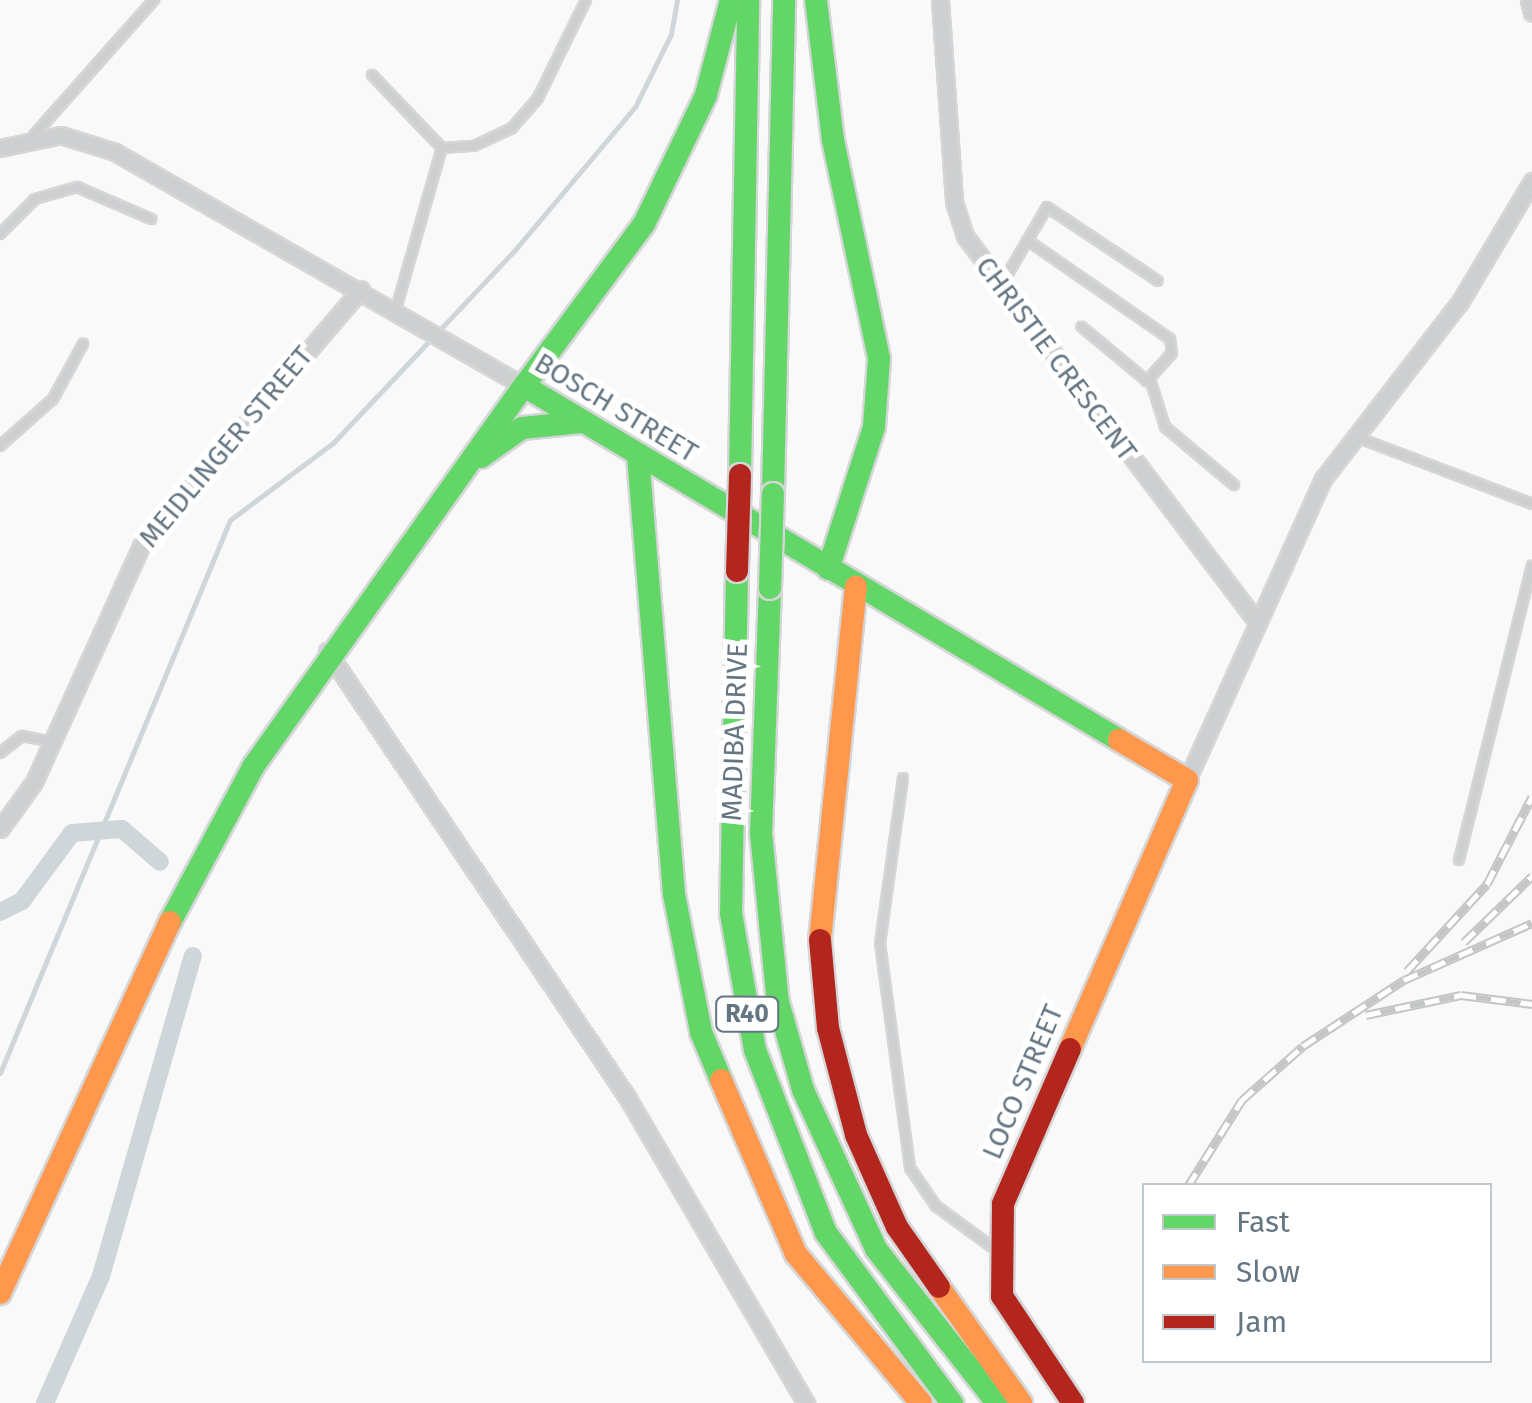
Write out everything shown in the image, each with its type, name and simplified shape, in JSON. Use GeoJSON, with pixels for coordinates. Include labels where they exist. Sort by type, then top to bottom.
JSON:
{"type":"FeatureCollection","features":[{"type":"Feature","properties":{"kind":"main road"},"geometry":{"type":"LineString","coordinates":[[0,1293],[198,862],[326,652],[644,224],[706,95],[731,0]]}},
{"type":"Feature","properties":{"kind":"main road","name":"MADIBA DRIVE"},"geometry":{"type":"LineString","coordinates":[[748,0],[731,913],[755,1050],[826,1233],[952,1403]]}},
{"type":"Feature","properties":{"kind":"main road","name":"MADIBA DRIVE"},"geometry":{"type":"LineString","coordinates":[[784,0],[761,833],[778,1002],[793,1055],[876,1249],[998,1403]]}},
{"type":"Feature","properties":{"kind":"main road"},"geometry":{"type":"LineString","coordinates":[[816,0],[833,140],[878,359],[874,427],[828,569]]}},
{"type":"Feature","properties":{"kind":"main road","name":"BOSCH STREET"},"geometry":{"type":"LineString","coordinates":[[524,386],[856,587],[1188,780]]}},
{"type":"Feature","properties":{"kind":"main road"},"geometry":{"type":"LineString","coordinates":[[454,480],[522,428],[582,422]]}},
{"type":"Feature","properties":{"kind":"main road"},"geometry":{"type":"LineString","coordinates":[[638,456],[674,894],[701,1032],[796,1254],[921,1403]]}},
{"type":"Feature","properties":{"kind":"main road"},"geometry":{"type":"LineString","coordinates":[[856,587],[817,905],[828,1028],[856,1135],[897,1227],[1020,1403]]}},
{"type":"Feature","properties":{"kind":"main road","name":"LOCO STREET"},"geometry":{"type":"LineString","coordinates":[[1073,1403],[1023,1340],[1002,1296],[996,1250],[1003,1204],[1188,780]]}},
{"type":"Feature","properties":{"kind":"street","name":"CHRISTIE CRESCENT"},"geometry":{"type":"LineString","coordinates":[[940,0],[954,202],[999,288],[1258,623]]}},
{"type":"Feature","properties":{"kind":"street"},"geometry":{"type":"LineString","coordinates":[[1529,0],[1532,14]]}},
{"type":"Feature","properties":{"kind":"street"},"geometry":{"type":"LineString","coordinates":[[0,148],[34,136]]}},
{"type":"Feature","properties":{"kind":"street","name":"BOSCH STREET"},"geometry":{"type":"LineString","coordinates":[[34,136],[115,152],[403,313],[524,386]]}},
{"type":"Feature","properties":{"kind":"street"},"geometry":{"type":"LineString","coordinates":[[1188,780],[1298,527],[1352,436],[1460,302],[1532,181]]}},
{"type":"Feature","properties":{"kind":"street","name":"MEIDLINGER STREET"},"geometry":{"type":"LineString","coordinates":[[0,829],[53,742],[141,546],[361,289]]}},
{"type":"Feature","properties":{"kind":"street"},"geometry":{"type":"LineString","coordinates":[[326,652],[627,1097],[806,1403]]}},
{"type":"Feature","properties":{"kind":"lane"},"geometry":{"type":"LineString","coordinates":[[34,136],[154,0]]}},
{"type":"Feature","properties":{"kind":"lane"},"geometry":{"type":"LineString","coordinates":[[372,75],[442,148],[474,146],[512,128],[538,98],[586,0]]}},
{"type":"Feature","properties":{"kind":"lane"},"geometry":{"type":"LineString","coordinates":[[403,313],[442,148]]}},
{"type":"Feature","properties":{"kind":"lane"},"geometry":{"type":"LineString","coordinates":[[0,234],[35,199],[78,187],[151,220]]}},
{"type":"Feature","properties":{"kind":"lane"},"geometry":{"type":"LineString","coordinates":[[999,288],[1047,207],[1061,210],[1158,281]]}},
{"type":"Feature","properties":{"kind":"lane"},"geometry":{"type":"LineString","coordinates":[[1027,240],[1170,340],[1172,353],[1152,382]]}},
{"type":"Feature","properties":{"kind":"lane"},"geometry":{"type":"LineString","coordinates":[[1082,327],[1152,382],[1165,426],[1234,485]]}},
{"type":"Feature","properties":{"kind":"lane"},"geometry":{"type":"LineString","coordinates":[[0,446],[53,399],[83,344]]}},
{"type":"Feature","properties":{"kind":"lane"},"geometry":{"type":"LineString","coordinates":[[1352,436],[1532,504]]}},
{"type":"Feature","properties":{"kind":"lane"},"geometry":{"type":"LineString","coordinates":[[1460,860],[1532,566]]}},
{"type":"Feature","properties":{"kind":"lane"},"geometry":{"type":"LineString","coordinates":[[0,754],[22,736],[53,742]]}},
{"type":"Feature","properties":{"kind":"lane"},"geometry":{"type":"LineString","coordinates":[[903,778],[880,942],[910,1168],[936,1206],[996,1250]]}},
{"type":"Feature","properties":{"kind":"waterway"},"geometry":{"type":"LineString","coordinates":[[0,1073],[230,520],[333,443],[514,251],[635,107],[671,34],[677,0]]}},
{"type":"Feature","properties":{"kind":"waterway"},"geometry":{"type":"LineString","coordinates":[[0,912],[22,901],[72,833],[122,829],[160,862]]}},
{"type":"Feature","properties":{"kind":"waterway"},"geometry":{"type":"LineString","coordinates":[[45,1403],[101,1276],[193,956]]}},
{"type":"Feature","properties":{"kind":"railway"},"geometry":{"type":"LineString","coordinates":[[1407,971],[1487,884],[1532,797]]}},
{"type":"Feature","properties":{"kind":"railway"},"geometry":{"type":"LineString","coordinates":[[1464,942],[1532,876]]}},
{"type":"Feature","properties":{"kind":"railway"},"geometry":{"type":"LineString","coordinates":[[1190,1183],[1242,1100],[1303,1046],[1404,980],[1532,923]]}},
{"type":"Feature","properties":{"kind":"railway"},"geometry":{"type":"LineString","coordinates":[[1366,1015],[1461,995],[1532,1004]]}},
{"type":"Feature","properties":{"kind":"traffic: fast"},"geometry":{"type":"LineString","coordinates":[[524,386],[644,224],[706,95],[731,0]]}},
{"type":"Feature","properties":{"kind":"traffic: fast"},"geometry":{"type":"LineString","coordinates":[[740,475],[748,0]]}},
{"type":"Feature","properties":{"kind":"traffic: fast"},"geometry":{"type":"LineString","coordinates":[[773,494],[784,0]]}},
{"type":"Feature","properties":{"kind":"traffic: fast"},"geometry":{"type":"LineString","coordinates":[[816,0],[833,140],[879,359],[874,427],[828,569]]}},
{"type":"Feature","properties":{"kind":"traffic: fast"},"geometry":{"type":"LineString","coordinates":[[170,922],[253,767],[524,386],[1119,740]]}},
{"type":"Feature","properties":{"kind":"traffic: fast"},"geometry":{"type":"LineString","coordinates":[[481,457],[522,428],[582,422]]}},
{"type":"Feature","properties":{"kind":"traffic: fast"},"geometry":{"type":"LineString","coordinates":[[638,456],[674,894],[701,1032],[721,1080]]}},
{"type":"Feature","properties":{"kind":"traffic: fast"},"geometry":{"type":"LineString","coordinates":[[770,588],[773,494]]}},
{"type":"Feature","properties":{"kind":"traffic: fast"},"geometry":{"type":"LineString","coordinates":[[737,571],[731,913],[755,1050],[826,1233],[952,1403]]}},
{"type":"Feature","properties":{"kind":"traffic: fast"},"geometry":{"type":"LineString","coordinates":[[770,588],[761,833],[778,1002],[803,1090],[876,1249],[997,1403]]}},
{"type":"Feature","properties":{"kind":"traffic: slow"},"geometry":{"type":"LineString","coordinates":[[820,940],[856,587]]}},
{"type":"Feature","properties":{"kind":"traffic: slow"},"geometry":{"type":"LineString","coordinates":[[1070,1049],[1187,780],[1119,740]]}},
{"type":"Feature","properties":{"kind":"traffic: slow"},"geometry":{"type":"LineString","coordinates":[[0,1293],[170,922]]}},
{"type":"Feature","properties":{"kind":"traffic: slow"},"geometry":{"type":"LineString","coordinates":[[721,1080],[796,1254],[921,1403]]}},
{"type":"Feature","properties":{"kind":"traffic: slow"},"geometry":{"type":"LineString","coordinates":[[939,1287],[1021,1403]]}},
{"type":"Feature","properties":{"kind":"traffic: jam"},"geometry":{"type":"LineString","coordinates":[[737,571],[740,475]]}},
{"type":"Feature","properties":{"kind":"traffic: jam"},"geometry":{"type":"LineString","coordinates":[[820,940],[828,1028],[856,1135],[897,1227],[939,1287]]}},
{"type":"Feature","properties":{"kind":"traffic: jam"},"geometry":{"type":"LineString","coordinates":[[1070,1049],[1003,1204],[1002,1296],[1073,1403]]}}]}
